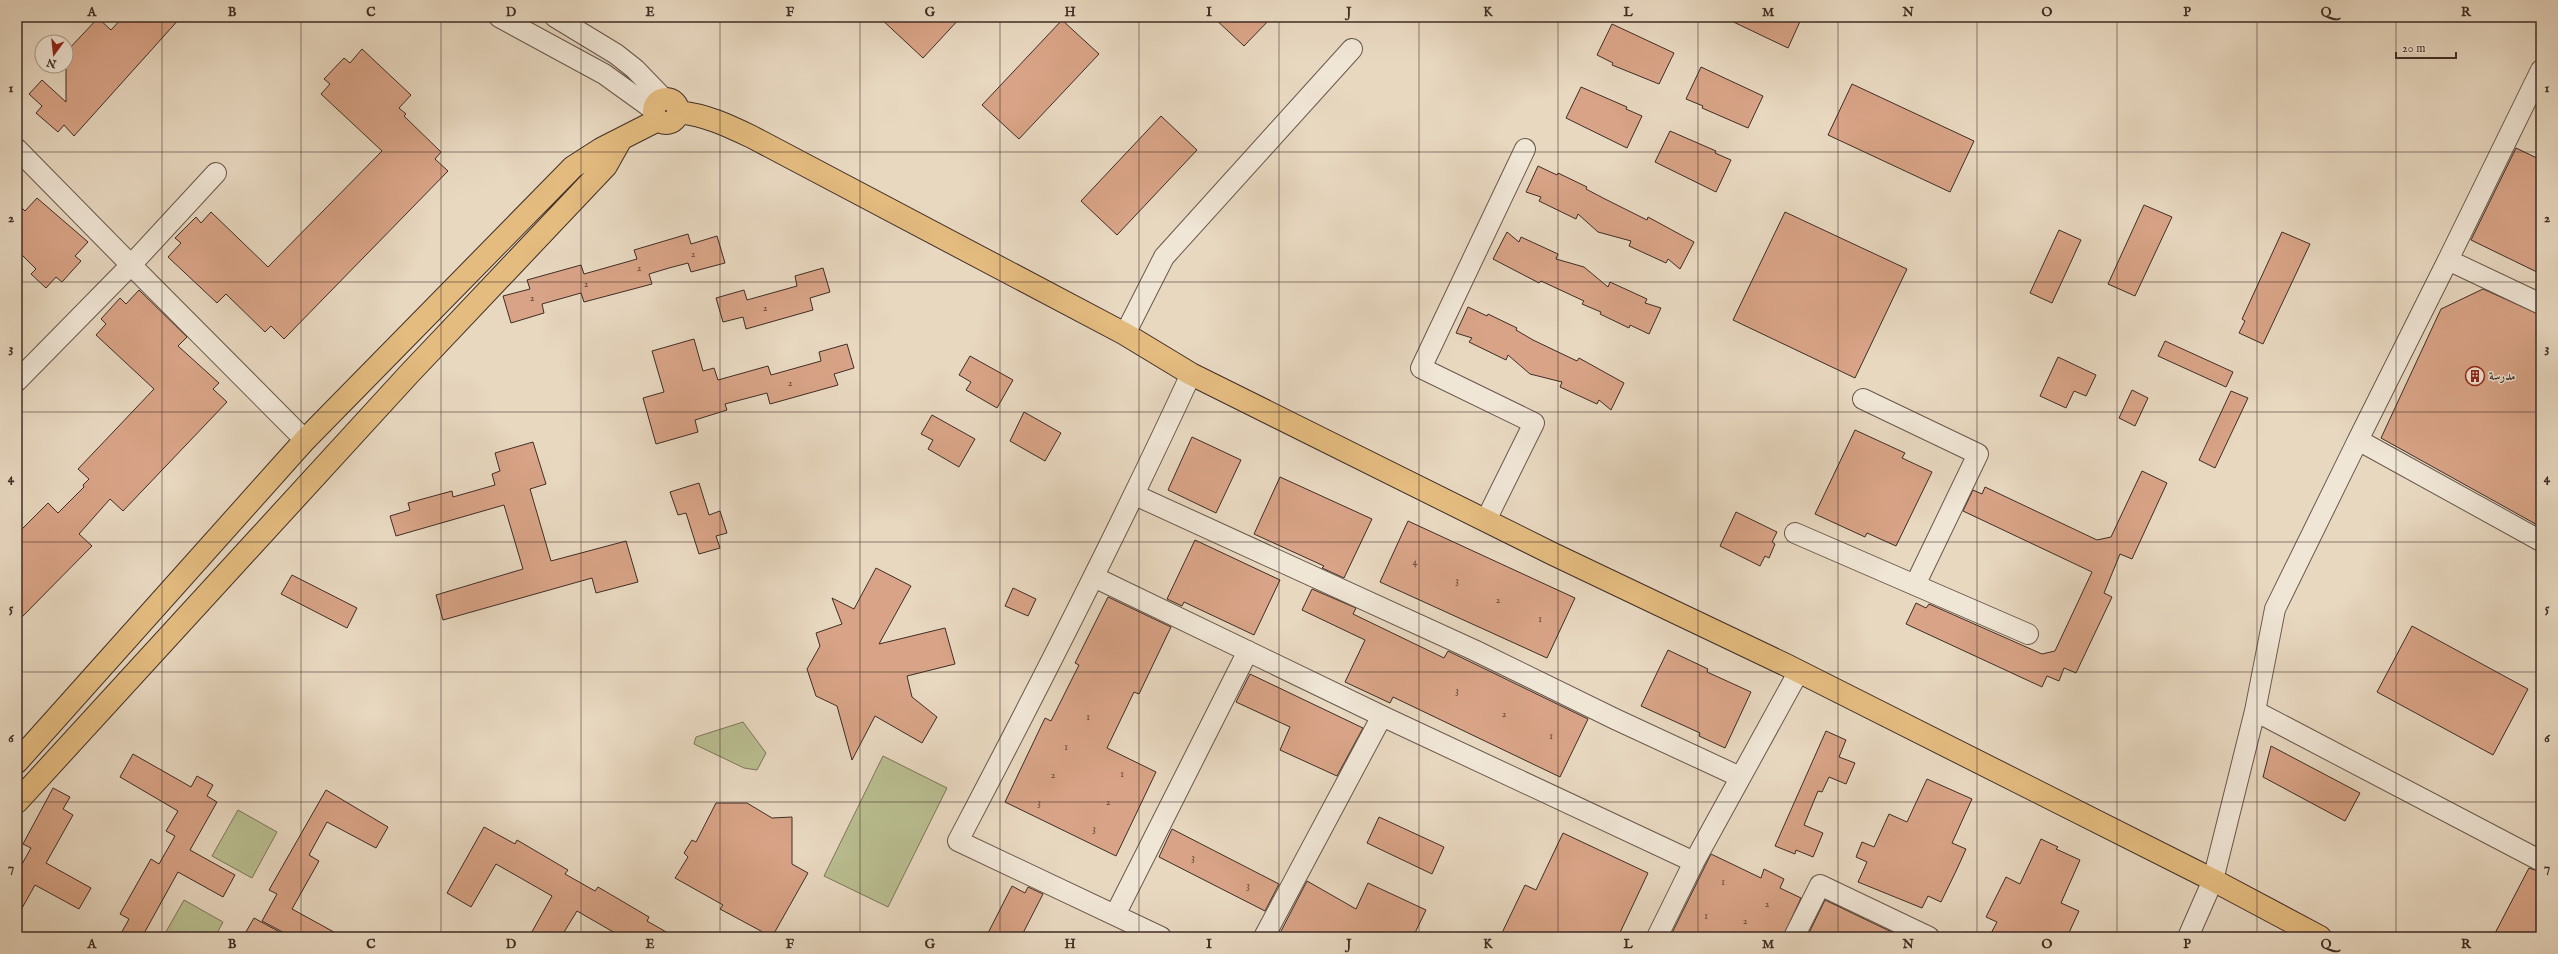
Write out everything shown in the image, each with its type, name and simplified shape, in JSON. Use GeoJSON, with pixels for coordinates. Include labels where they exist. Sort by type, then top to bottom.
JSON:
{"type":"FeatureCollection","features":[{"type":"Feature","properties":{"kind":"main road"},"geometry":{"type":"LineString","coordinates":[[17,762],[305,440],[573,167],[601,149],[620,141],[664,110],[700,115],[728,125],[1125,334],[1191,374],[1486,520],[1799,671],[2214,880],[2320,937]]}},
{"type":"Feature","properties":{"kind":"main road"},"geometry":{"type":"LineString","coordinates":[[17,802],[408,374],[606,166],[620,141]]}},
{"type":"Feature","properties":{"kind":"street"},"geometry":{"type":"LineString","coordinates":[[555,17],[616,54],[635,70],[664,110]]}},
{"type":"Feature","properties":{"kind":"street"},"geometry":{"type":"LineString","coordinates":[[510,20],[664,110]]}},
{"type":"Feature","properties":{"kind":"street"},"geometry":{"type":"LineString","coordinates":[[1125,334],[1164,256],[1352,48]]}},
{"type":"Feature","properties":{"kind":"street"},"geometry":{"type":"LineString","coordinates":[[2188,937],[2214,880],[2255,711],[2275,609],[2541,70]]}},
{"type":"Feature","properties":{"kind":"street"},"geometry":{"type":"LineString","coordinates":[[17,149],[305,440]]}},
{"type":"Feature","properties":{"kind":"street"},"geometry":{"type":"LineString","coordinates":[[1486,520],[1534,423],[1421,368],[1525,149]]}},
{"type":"Feature","properties":{"kind":"street"},"geometry":{"type":"LineString","coordinates":[[17,381],[132,265],[216,173]]}},
{"type":"Feature","properties":{"kind":"street"},"geometry":{"type":"LineString","coordinates":[[2448,260],[2541,304]]}},
{"type":"Feature","properties":{"kind":"street"},"geometry":{"type":"LineString","coordinates":[[1161,937],[958,841],[1135,495],[1191,374]]}},
{"type":"Feature","properties":{"kind":"street"},"geometry":{"type":"LineString","coordinates":[[1863,400],[1978,454],[1915,585]]}},
{"type":"Feature","properties":{"kind":"street"},"geometry":{"type":"LineString","coordinates":[[2358,440],[2541,541]]}},
{"type":"Feature","properties":{"kind":"street"},"geometry":{"type":"LineString","coordinates":[[1135,495],[1467,646],[1615,719],[1740,777]]}},
{"type":"Feature","properties":{"kind":"street"},"geometry":{"type":"LineString","coordinates":[[1795,534],[2028,634]]}},
{"type":"Feature","properties":{"kind":"street"},"geometry":{"type":"LineString","coordinates":[[1094,577],[1382,716],[1694,862]]}},
{"type":"Feature","properties":{"kind":"street"},"geometry":{"type":"LineString","coordinates":[[1115,915],[1248,651]]}},
{"type":"Feature","properties":{"kind":"street"},"geometry":{"type":"LineString","coordinates":[[1657,937],[1694,862],[1799,671]]}},
{"type":"Feature","properties":{"kind":"street"},"geometry":{"type":"LineString","coordinates":[[2255,711],[2541,861]]}},
{"type":"Feature","properties":{"kind":"street"},"geometry":{"type":"LineString","coordinates":[[1264,937],[1382,716]]}},
{"type":"Feature","properties":{"kind":"street"},"geometry":{"type":"LineString","coordinates":[[1794,937],[1820,885],[1929,937]]}},
{"type":"Feature","properties":{"kind":"green space"},"geometry":{"type":"Polygon","coordinates":[[[743,722],[766,753],[757,770],[744,768],[694,744],[696,737],[743,722]]]}},
{"type":"Feature","properties":{"kind":"green space"},"geometry":{"type":"Polygon","coordinates":[[[883,756],[947,788],[888,907],[824,876],[883,756]]]}},
{"type":"Feature","properties":{"kind":"green space"},"geometry":{"type":"Polygon","coordinates":[[[238,810],[277,832],[252,878],[212,856],[238,810]]]}},
{"type":"Feature","properties":{"kind":"green space"},"geometry":{"type":"Polygon","coordinates":[[[184,900],[223,922],[215,937],[163,937],[184,900]]]}},
{"type":"Feature","properties":{"kind":"building"},"geometry":{"type":"Polygon","coordinates":[[[123,17],[181,17],[74,136],[64,125],[58,132],[36,113],[42,106],[29,94],[42,80],[66,102],[66,74],[74,74],[74,44],[98,18],[111,30],[123,17]]]}},
{"type":"Feature","properties":{"kind":"building"},"geometry":{"type":"Polygon","coordinates":[[[879,17],[961,17],[923,58],[879,17]]]}},
{"type":"Feature","properties":{"kind":"building"},"geometry":{"type":"Polygon","coordinates":[[[1213,17],[1272,17],[1244,46],[1213,17]]]}},
{"type":"Feature","properties":{"kind":"building"},"geometry":{"type":"Polygon","coordinates":[[[1723,17],[1802,17],[1788,48],[1723,17]]]}},
{"type":"Feature","properties":{"kind":"building"},"geometry":{"type":"Polygon","coordinates":[[[1062,20],[1099,54],[1019,139],[982,105],[1062,20]]]}},
{"type":"Feature","properties":{"kind":"building"},"geometry":{"type":"Polygon","coordinates":[[[1612,24],[1674,53],[1659,84],[1612,65],[1613,63],[1597,55],[1612,24]]]}},
{"type":"Feature","properties":{"kind":"building"},"geometry":{"type":"Polygon","coordinates":[[[362,49],[411,95],[399,108],[406,114],[404,116],[441,152],[435,159],[448,171],[284,339],[271,326],[265,332],[226,294],[217,303],[168,257],[181,243],[175,238],[196,217],[201,223],[211,212],[268,267],[382,151],[321,94],[330,84],[324,79],[344,58],[350,63],[362,49]]]}},
{"type":"Feature","properties":{"kind":"building"},"geometry":{"type":"Polygon","coordinates":[[[1701,67],[1763,96],[1748,128],[1702,108],[1703,106],[1686,99],[1701,67]]]}},
{"type":"Feature","properties":{"kind":"building"},"geometry":{"type":"Polygon","coordinates":[[[1852,84],[1974,141],[1950,192],[1828,135],[1852,84]]]}},
{"type":"Feature","properties":{"kind":"building"},"geometry":{"type":"Polygon","coordinates":[[[1581,87],[1627,107],[1626,109],[1642,116],[1627,148],[1566,118],[1581,87]]]}},
{"type":"Feature","properties":{"kind":"building"},"geometry":{"type":"Polygon","coordinates":[[[1161,116],[1197,150],[1117,235],[1081,201],[1161,116]]]}},
{"type":"Feature","properties":{"kind":"building"},"geometry":{"type":"Polygon","coordinates":[[[1670,131],[1716,151],[1715,153],[1731,160],[1716,192],[1655,162],[1670,131]]]}},
{"type":"Feature","properties":{"kind":"building"},"geometry":{"type":"Polygon","coordinates":[[[2516,148],[2541,160],[2541,274],[2471,240],[2516,148]]]}},
{"type":"Feature","properties":{"kind":"building"},"geometry":{"type":"Polygon","coordinates":[[[1538,166],[1557,175],[1558,173],[1587,187],[1586,189],[1603,198],[1647,220],[1648,217],[1694,242],[1680,269],[1668,259],[1666,263],[1629,246],[1631,241],[1598,232],[1578,214],[1576,219],[1539,201],[1541,197],[1526,192],[1538,166]]]}},
{"type":"Feature","properties":{"kind":"building"},"geometry":{"type":"Polygon","coordinates":[[[37,198],[88,242],[75,256],[81,261],[62,282],[56,277],[46,288],[31,274],[36,269],[17,250],[17,203],[25,211],[37,198]]]}},
{"type":"Feature","properties":{"kind":"building"},"geometry":{"type":"Polygon","coordinates":[[[2144,205],[2172,217],[2135,296],[2108,284],[2144,205]]]}},
{"type":"Feature","properties":{"kind":"building"},"geometry":{"type":"Polygon","coordinates":[[[1785,212],[1907,269],[1855,378],[1733,320],[1785,212]]]}},
{"type":"Feature","properties":{"kind":"building"},"geometry":{"type":"Polygon","coordinates":[[[2059,230],[2081,240],[2052,303],[2030,293],[2059,230]]]}},
{"type":"Feature","properties":{"kind":"building"},"geometry":{"type":"Polygon","coordinates":[[[1507,232],[1519,242],[1521,237],[1558,254],[1556,259],[1584,267],[1608,287],[1610,282],[1647,299],[1645,303],[1661,308],[1649,334],[1630,325],[1629,328],[1600,314],[1601,312],[1582,304],[1584,301],[1541,281],[1539,283],[1493,259],[1507,232]]]}},
{"type":"Feature","properties":{"kind":"building"},"geometry":{"type":"Polygon","coordinates":[[[2282,232],[2310,244],[2263,344],[2239,333],[2245,321],[2242,319],[2282,232]]]}},
{"type":"Feature","properties":{"kind":"building"},"geometry":{"type":"Polygon","coordinates":[[[688,234],[691,244],[717,236],[725,263],[691,272],[688,263],[669,268],[649,274],[652,284],[584,302],[581,293],[542,304],[544,313],[511,323],[503,296],[530,289],[527,280],[581,265],[584,274],[637,259],[634,250],[688,234]]]}},
{"type":"Feature","properties":{"kind":"building"},"geometry":{"type":"Polygon","coordinates":[[[823,268],[830,292],[810,298],[813,310],[746,329],[743,317],[723,322],[716,298],[744,290],[747,300],[797,286],[795,276],[823,268]]]}},
{"type":"Feature","properties":{"kind":"building","name":"مدرسة"},"geometry":{"type":"Polygon","coordinates":[[[2483,289],[2541,315],[2541,527],[2381,438],[2441,309],[2483,289]]]}},
{"type":"Feature","properties":{"kind":"building"},"geometry":{"type":"Polygon","coordinates":[[[139,290],[187,337],[178,346],[219,383],[213,389],[227,402],[123,511],[110,499],[79,534],[92,546],[17,622],[17,534],[48,503],[58,513],[84,487],[83,485],[89,479],[78,469],[154,389],[96,335],[106,324],[101,319],[120,298],[126,304],[139,290]]]}},
{"type":"Feature","properties":{"kind":"building"},"geometry":{"type":"Polygon","coordinates":[[[1468,307],[1487,316],[1488,314],[1517,328],[1516,330],[1533,340],[1577,361],[1579,358],[1624,383],[1611,410],[1599,400],[1597,404],[1560,387],[1562,382],[1530,374],[1508,355],[1506,360],[1469,342],[1472,338],[1456,333],[1468,307]]]}},
{"type":"Feature","properties":{"kind":"building"},"geometry":{"type":"Polygon","coordinates":[[[694,339],[703,371],[714,368],[718,380],[768,366],[771,375],[821,361],[819,352],[847,344],[854,368],[834,374],[838,385],[770,404],[767,393],[725,404],[727,410],[695,420],[698,432],[656,444],[643,398],[664,392],[652,351],[694,339]]]}},
{"type":"Feature","properties":{"kind":"building"},"geometry":{"type":"Polygon","coordinates":[[[2165,341],[2233,372],[2226,387],[2158,356],[2165,341]]]}},
{"type":"Feature","properties":{"kind":"building"},"geometry":{"type":"Polygon","coordinates":[[[970,356],[1013,380],[997,408],[966,390],[971,382],[959,375],[970,356]]]}},
{"type":"Feature","properties":{"kind":"building"},"geometry":{"type":"Polygon","coordinates":[[[2058,357],[2096,375],[2086,396],[2074,391],[2066,408],[2040,396],[2058,357]]]}},
{"type":"Feature","properties":{"kind":"building"},"geometry":{"type":"Polygon","coordinates":[[[2132,390],[2148,398],[2135,426],[2119,418],[2132,390]]]}},
{"type":"Feature","properties":{"kind":"building"},"geometry":{"type":"Polygon","coordinates":[[[2231,391],[2248,398],[2215,468],[2199,460],[2231,391]]]}},
{"type":"Feature","properties":{"kind":"building"},"geometry":{"type":"Polygon","coordinates":[[[1024,412],[1061,433],[1045,461],[1010,441],[1024,412]]]}},
{"type":"Feature","properties":{"kind":"building"},"geometry":{"type":"Polygon","coordinates":[[[932,415],[975,439],[959,467],[928,449],[933,440],[921,434],[932,415]]]}},
{"type":"Feature","properties":{"kind":"building"},"geometry":{"type":"Polygon","coordinates":[[[1855,430],[1905,453],[1902,458],[1932,472],[1896,546],[1867,533],[1865,537],[1815,514],[1855,430]]]}},
{"type":"Feature","properties":{"kind":"building"},"geometry":{"type":"Polygon","coordinates":[[[1192,437],[1241,460],[1216,513],[1168,490],[1192,437]]]}},
{"type":"Feature","properties":{"kind":"building"},"geometry":{"type":"Polygon","coordinates":[[[533,442],[546,484],[530,489],[551,561],[626,541],[638,582],[596,593],[592,578],[443,620],[436,595],[523,569],[504,505],[396,536],[390,516],[410,510],[408,503],[452,491],[453,497],[495,485],[492,474],[500,471],[495,453],[533,442]]]}},
{"type":"Feature","properties":{"kind":"building"},"geometry":{"type":"Polygon","coordinates":[[[2142,471],[2167,483],[2132,559],[2120,554],[2104,593],[2112,597],[2076,673],[2064,668],[2059,681],[2047,676],[2042,687],[1906,624],[1916,603],[1926,608],[1929,604],[2042,654],[2055,651],[2092,572],[1963,511],[1973,490],[1982,494],[1985,487],[2097,540],[2111,537],[2142,471]]]}},
{"type":"Feature","properties":{"kind":"building"},"geometry":{"type":"Polygon","coordinates":[[[1280,477],[1372,519],[1344,578],[1322,568],[1324,566],[1254,534],[1280,477]]]}},
{"type":"Feature","properties":{"kind":"building"},"geometry":{"type":"Polygon","coordinates":[[[699,483],[709,515],[720,511],[727,533],[716,536],[720,548],[699,554],[686,513],[678,515],[670,492],[699,483]]]}},
{"type":"Feature","properties":{"kind":"building"},"geometry":{"type":"Polygon","coordinates":[[[1736,512],[1777,532],[1772,542],[1775,544],[1769,558],[1765,556],[1760,566],[1720,546],[1736,512]]]}},
{"type":"Feature","properties":{"kind":"building"},"geometry":{"type":"Polygon","coordinates":[[[1408,521],[1575,598],[1547,658],[1380,582],[1408,521]]]}},
{"type":"Feature","properties":{"kind":"building"},"geometry":{"type":"Polygon","coordinates":[[[1195,540],[1280,580],[1254,635],[1184,602],[1182,606],[1167,599],[1195,540]]]}},
{"type":"Feature","properties":{"kind":"building"},"geometry":{"type":"Polygon","coordinates":[[[876,568],[911,586],[879,644],[945,628],[955,664],[907,676],[912,697],[937,717],[922,743],[875,716],[852,760],[837,706],[816,696],[807,669],[820,646],[816,633],[842,624],[832,598],[854,609],[876,568]]]}},
{"type":"Feature","properties":{"kind":"building"},"geometry":{"type":"Polygon","coordinates":[[[292,575],[357,608],[347,628],[281,594],[292,575]]]}},
{"type":"Feature","properties":{"kind":"building"},"geometry":{"type":"Polygon","coordinates":[[[1013,588],[1036,599],[1028,616],[1005,606],[1013,588]]]}},
{"type":"Feature","properties":{"kind":"building"},"geometry":{"type":"Polygon","coordinates":[[[1312,589],[1356,608],[1353,614],[1444,658],[1448,651],[1588,719],[1560,777],[1393,697],[1390,703],[1345,682],[1365,640],[1302,610],[1312,589]]]}},
{"type":"Feature","properties":{"kind":"building"},"geometry":{"type":"Polygon","coordinates":[[[1108,597],[1171,627],[1139,694],[1134,692],[1107,748],[1156,772],[1116,856],[1005,802],[1045,718],[1051,721],[1079,665],[1075,663],[1108,597]]]}},
{"type":"Feature","properties":{"kind":"building"},"geometry":{"type":"Polygon","coordinates":[[[2412,626],[2528,689],[2493,755],[2377,692],[2412,626]]]}},
{"type":"Feature","properties":{"kind":"building"},"geometry":{"type":"Polygon","coordinates":[[[1668,650],[1708,669],[1707,672],[1751,692],[1725,748],[1699,736],[1700,733],[1641,706],[1668,650]]]}},
{"type":"Feature","properties":{"kind":"building"},"geometry":{"type":"Polygon","coordinates":[[[1250,674],[1363,728],[1337,776],[1280,750],[1290,727],[1236,702],[1250,674]]]}},
{"type":"Feature","properties":{"kind":"building"},"geometry":{"type":"Polygon","coordinates":[[[1826,731],[1846,740],[1839,757],[1855,763],[1846,784],[1829,777],[1822,792],[1818,791],[1804,825],[1823,833],[1813,857],[1796,850],[1795,854],[1775,846],[1826,731]]]}},
{"type":"Feature","properties":{"kind":"building"},"geometry":{"type":"Polygon","coordinates":[[[2271,746],[2360,793],[2345,821],[2263,777],[2271,746]]]}},
{"type":"Feature","properties":{"kind":"building"},"geometry":{"type":"Polygon","coordinates":[[[133,754],[191,787],[197,776],[213,785],[207,796],[217,802],[190,850],[235,875],[223,897],[178,872],[142,937],[119,937],[129,919],[120,914],[151,859],[159,864],[175,836],[166,831],[178,811],[120,777],[133,754]]]}},
{"type":"Feature","properties":{"kind":"building"},"geometry":{"type":"Polygon","coordinates":[[[1927,779],[1972,799],[1952,843],[1966,849],[1957,869],[1941,902],[1928,896],[1922,908],[1858,882],[1867,862],[1856,857],[1862,842],[1874,847],[1889,814],[1907,822],[1927,779]]]}},
{"type":"Feature","properties":{"kind":"building"},"geometry":{"type":"Polygon","coordinates":[[[53,788],[70,797],[63,809],[73,815],[46,863],[91,888],[79,909],[35,885],[17,917],[17,873],[31,848],[23,844],[53,788]]]}},
{"type":"Feature","properties":{"kind":"building"},"geometry":{"type":"Polygon","coordinates":[[[326,790],[388,827],[376,848],[327,822],[309,855],[319,861],[292,909],[343,937],[292,937],[262,921],[277,894],[269,890],[326,790]]]}},
{"type":"Feature","properties":{"kind":"building"},"geometry":{"type":"Polygon","coordinates":[[[716,803],[747,803],[772,818],[792,817],[792,864],[808,873],[772,937],[720,909],[723,905],[675,878],[688,857],[684,853],[692,840],[696,842],[716,803]]]}},
{"type":"Feature","properties":{"kind":"building"},"geometry":{"type":"Polygon","coordinates":[[[1379,817],[1444,847],[1432,874],[1367,843],[1379,817]]]}},
{"type":"Feature","properties":{"kind":"building"},"geometry":{"type":"Polygon","coordinates":[[[484,827],[515,844],[517,840],[568,870],[565,874],[595,891],[598,887],[649,917],[647,921],[675,937],[622,937],[577,911],[561,937],[529,937],[552,896],[496,864],[471,907],[447,893],[484,827]]]}},
{"type":"Feature","properties":{"kind":"building"},"geometry":{"type":"Polygon","coordinates":[[[1172,829],[1279,884],[1265,911],[1159,857],[1172,829]]]}},
{"type":"Feature","properties":{"kind":"building"},"geometry":{"type":"Polygon","coordinates":[[[1563,833],[1648,873],[1618,937],[1500,937],[1525,885],[1536,890],[1563,833]]]}},
{"type":"Feature","properties":{"kind":"building"},"geometry":{"type":"Polygon","coordinates":[[[2041,839],[2058,847],[2056,849],[2080,860],[2061,903],[2079,911],[2067,937],[1989,937],[1997,922],[1986,917],[2006,877],[2020,884],[2041,839]]]}},
{"type":"Feature","properties":{"kind":"building"},"geometry":{"type":"Polygon","coordinates":[[[1711,854],[1761,878],[1764,869],[1784,879],[1780,888],[1801,898],[1783,937],[1670,937],[1711,854]]]}},
{"type":"Feature","properties":{"kind":"building"},"geometry":{"type":"Polygon","coordinates":[[[2529,868],[2541,872],[2541,937],[2493,937],[2529,868]]]}},
{"type":"Feature","properties":{"kind":"building"},"geometry":{"type":"Polygon","coordinates":[[[1307,881],[1356,909],[1368,883],[1426,910],[1413,937],[1278,937],[1307,881]]]}},
{"type":"Feature","properties":{"kind":"building"},"geometry":{"type":"Polygon","coordinates":[[[1012,886],[1025,893],[1028,887],[1043,894],[1021,937],[986,937],[1012,886]]]}},
{"type":"Feature","properties":{"kind":"building"},"geometry":{"type":"Polygon","coordinates":[[[1825,900],[1902,937],[1807,937],[1825,900]]]}},
{"type":"Feature","properties":{"kind":"building"},"geometry":{"type":"Polygon","coordinates":[[[254,918],[289,937],[243,937],[254,918]]]}},
{"type":"Feature","properties":{"kind":"place","name":"مدرسة"},"geometry":{"type":"Point","coordinates":[2475,376]}}]}
